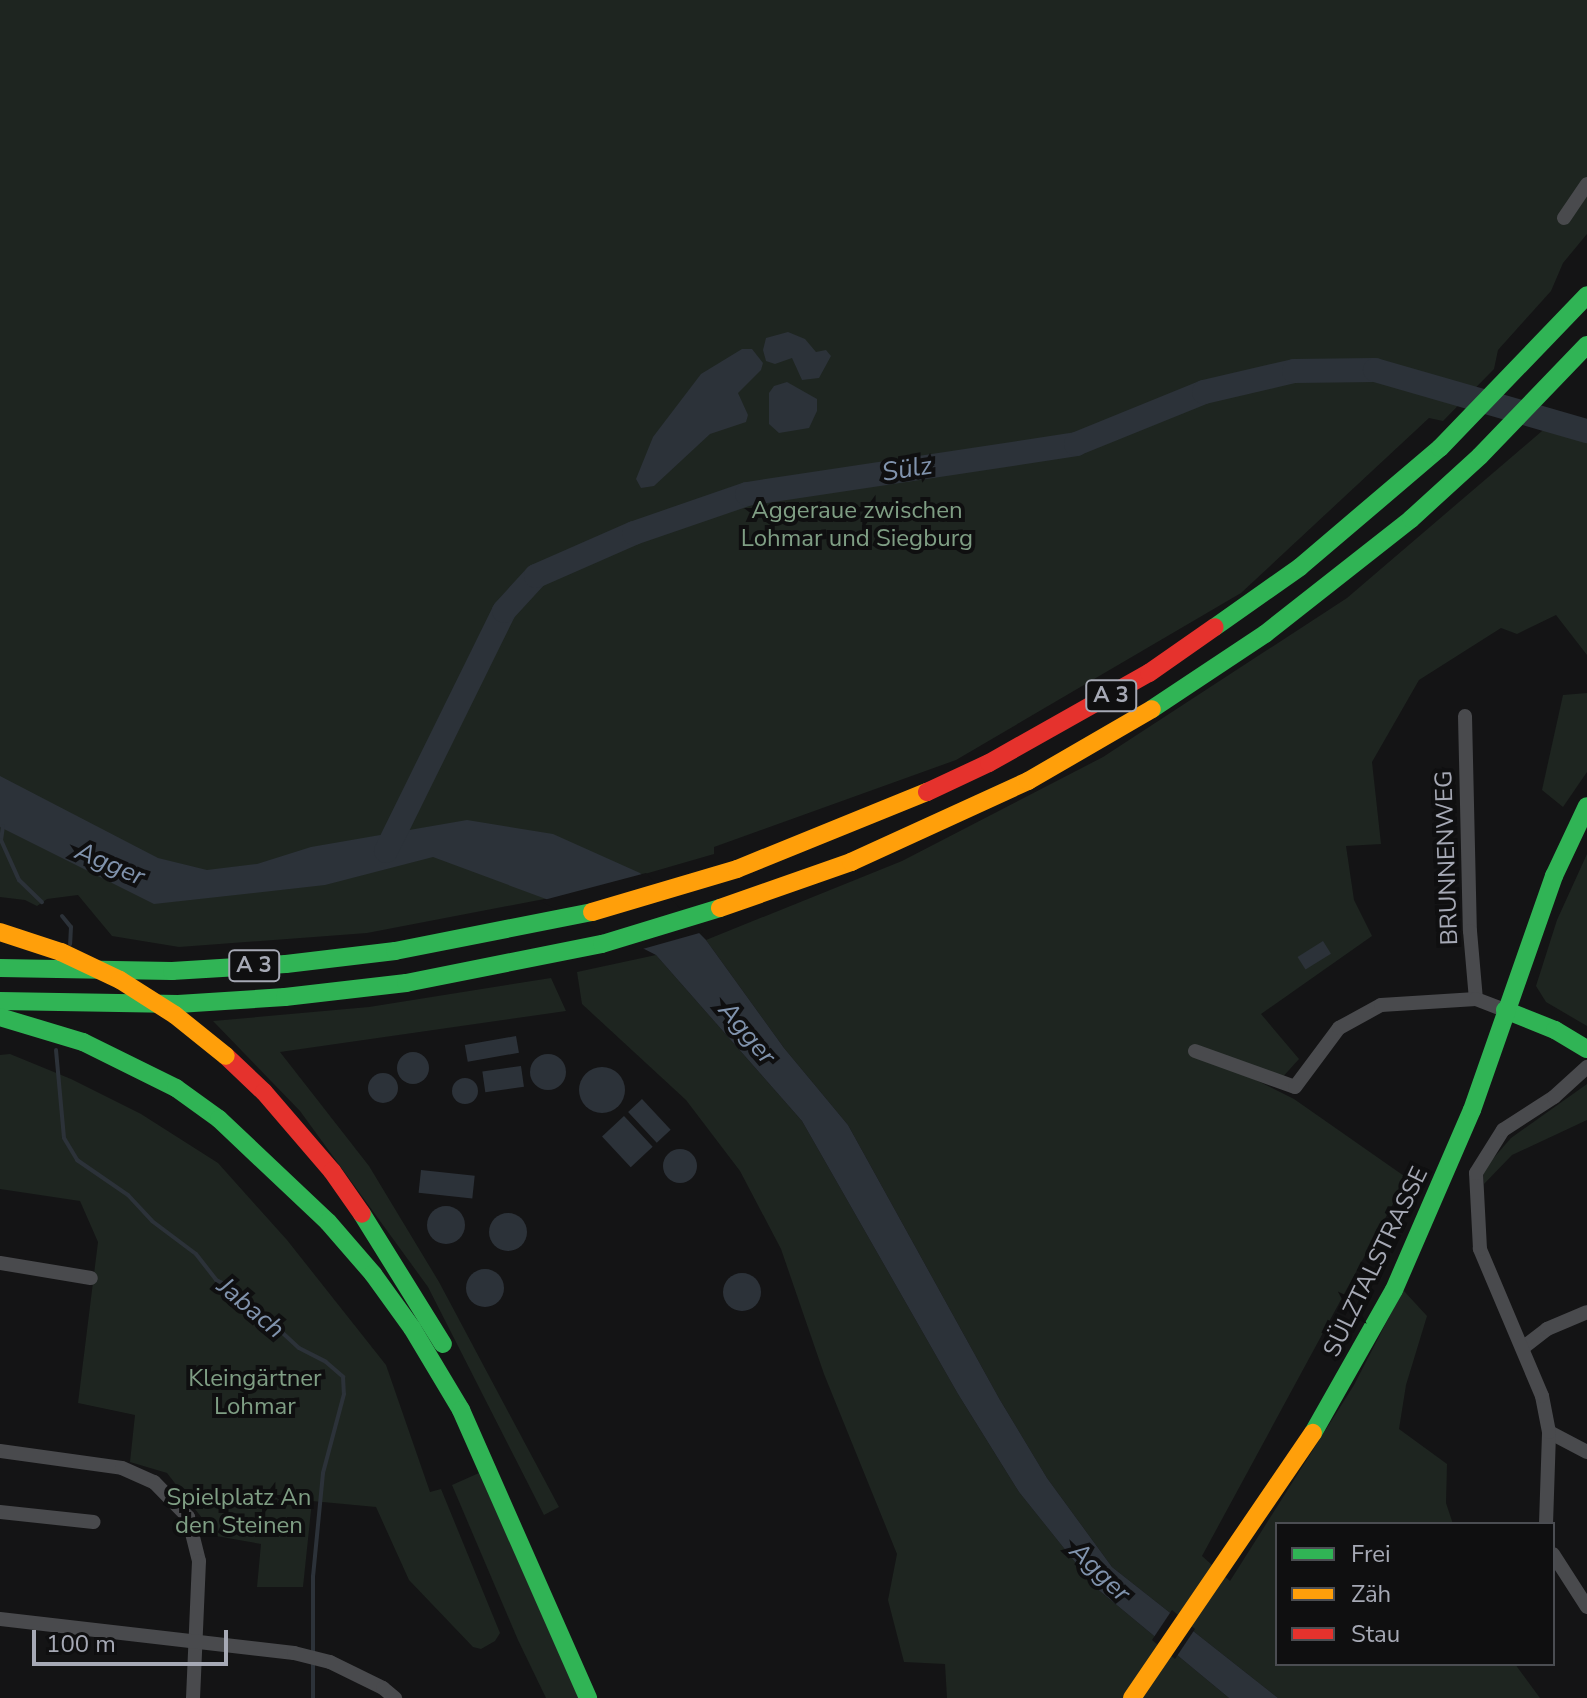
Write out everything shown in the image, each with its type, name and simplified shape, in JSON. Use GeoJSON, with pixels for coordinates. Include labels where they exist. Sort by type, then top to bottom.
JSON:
{"type":"FeatureCollection","features":[{"type":"Feature","properties":{"kind":"main road","name":"A 3"},"geometry":{"type":"LineString","coordinates":[[0,968],[172,971],[286,964],[395,951],[581,915],[737,869],[820,839],[975,770],[1149,673],[1300,567],[1440,448],[1538,350],[1587,295]]}},
{"type":"Feature","properties":{"kind":"main road","name":"A 3"},"geometry":{"type":"LineString","coordinates":[[0,1001],[178,1004],[285,997],[406,983],[617,939],[763,895],[944,822],[1109,736],[1189,687],[1328,588],[1480,456],[1587,345]]}},
{"type":"Feature","properties":{"kind":"main road","name":"SÜLZTALSTRASSE"},"geometry":{"type":"LineString","coordinates":[[1132,1698],[1327,1413],[1394,1290],[1472,1110],[1554,876],[1587,806]]}},
{"type":"Feature","properties":{"kind":"main road"},"geometry":{"type":"LineString","coordinates":[[0,932],[61,952],[120,980],[175,1015],[226,1056],[299,1131],[363,1213],[437,1333],[603,1698]]}},
{"type":"Feature","properties":{"kind":"main road"},"geometry":{"type":"LineString","coordinates":[[1505,1010],[1555,1030],[1587,1049]]}},
{"type":"Feature","properties":{"kind":"main road"},"geometry":{"type":"LineString","coordinates":[[0,1017],[83,1042],[155,1076],[219,1119],[328,1222],[373,1274],[412,1328],[485,1443]]}},
{"type":"Feature","properties":{"kind":"main road"},"geometry":{"type":"LineString","coordinates":[[500,1475],[588,1698]]}},
{"type":"Feature","properties":{"kind":"street"},"geometry":{"type":"LineString","coordinates":[[1564,218],[1587,184]]}},
{"type":"Feature","properties":{"kind":"street","name":"BRUNNENWEG"},"geometry":{"type":"LineString","coordinates":[[1465,716],[1472,737],[1470,931],[1476,999]]}},
{"type":"Feature","properties":{"kind":"street"},"geometry":{"type":"LineString","coordinates":[[1195,1051],[1295,1087],[1339,1028],[1381,1005],[1476,999],[1505,1010]]}},
{"type":"Feature","properties":{"kind":"street"},"geometry":{"type":"LineString","coordinates":[[1546,1522],[1549,1432],[1542,1396],[1524,1347],[1480,1249],[1476,1173],[1503,1130],[1554,1097],[1587,1067]]}},
{"type":"Feature","properties":{"kind":"street"},"geometry":{"type":"LineString","coordinates":[[0,1263],[91,1278]]}},
{"type":"Feature","properties":{"kind":"street"},"geometry":{"type":"LineString","coordinates":[[1524,1347],[1547,1329],[1587,1312]]}},
{"type":"Feature","properties":{"kind":"street"},"geometry":{"type":"LineString","coordinates":[[1549,1432],[1587,1452]]}},
{"type":"Feature","properties":{"kind":"street"},"geometry":{"type":"LineString","coordinates":[[0,1451],[122,1468],[154,1482],[188,1517],[199,1561],[193,1698]]}},
{"type":"Feature","properties":{"kind":"street"},"geometry":{"type":"LineString","coordinates":[[0,1512],[93,1522]]}},
{"type":"Feature","properties":{"kind":"street"},"geometry":{"type":"LineString","coordinates":[[1555,1557],[1587,1607]]}},
{"type":"Feature","properties":{"kind":"street"},"geometry":{"type":"LineString","coordinates":[[0,1619],[305,1656],[322,1660],[383,1688],[395,1698]]}},
{"type":"Feature","properties":{"kind":"green space","name":"Aggeraue zwischen Lohmar und Siegburg"},"geometry":{"type":"Polygon","coordinates":[[[0,0],[1587,0],[1587,234],[1563,263],[1551,291],[1498,350],[1494,369],[1443,421],[1429,418],[1241,593],[956,760],[714,847],[714,854],[586,891],[367,933],[179,947],[112,936],[78,895],[47,899],[37,906],[25,900],[0,897],[0,0]]]}},
{"type":"Feature","properties":{"kind":"green space"},"geometry":{"type":"Polygon","coordinates":[[[1563,413],[1587,421],[1587,655],[1556,615],[1517,634],[1501,628],[1419,680],[1372,762],[1381,844],[1346,846],[1354,900],[1372,936],[1261,1014],[1299,1059],[1280,1080],[1204,1054],[1294,1099],[1407,1178],[1202,1556],[1230,1581],[1354,1385],[1403,1290],[1427,1316],[1406,1385],[1399,1429],[1447,1464],[1446,1503],[1452,1522],[1275,1522],[1275,1666],[1516,1666],[1540,1698],[1278,1698],[1112,1567],[1047,1478],[1000,1400],[848,1125],[784,1048],[706,940],[902,861],[1103,757],[1347,598],[1563,413]]]}},
{"type":"Feature","properties":{"kind":"green space"},"geometry":{"type":"Polygon","coordinates":[[[1587,693],[1587,772],[1563,807],[1542,790],[1563,695],[1587,693]]]}},
{"type":"Feature","properties":{"kind":"green space"},"geometry":{"type":"Polygon","coordinates":[[[1587,854],[1587,1026],[1546,1002],[1536,986],[1557,920],[1587,854]]]}},
{"type":"Feature","properties":{"kind":"green space"},"geometry":{"type":"Polygon","coordinates":[[[656,955],[802,1121],[958,1394],[1019,1492],[1095,1587],[1229,1698],[947,1698],[945,1664],[904,1662],[888,1600],[897,1554],[824,1374],[781,1249],[740,1171],[686,1100],[582,1004],[577,972],[656,955]]]}},
{"type":"Feature","properties":{"kind":"green space"},"geometry":{"type":"Polygon","coordinates":[[[551,978],[566,1011],[280,1052],[369,1166],[439,1282],[559,1507],[544,1515],[428,1287],[300,1111],[213,1021],[369,1007],[551,978]]]}},
{"type":"Feature","properties":{"kind":"green space","name":"Kleingärtner Lohmar"},"geometry":{"type":"Polygon","coordinates":[[[10,1054],[71,1079],[141,1114],[218,1163],[287,1240],[386,1365],[430,1492],[441,1489],[500,1633],[495,1641],[481,1649],[473,1647],[409,1580],[376,1507],[312,1501],[303,1587],[257,1587],[261,1544],[216,1536],[167,1473],[130,1462],[135,1415],[78,1403],[98,1242],[80,1201],[0,1189],[0,1055],[10,1054]]]}},
{"type":"Feature","properties":{"kind":"green space"},"geometry":{"type":"Polygon","coordinates":[[[1587,1084],[1587,1120],[1512,1155],[1484,1184],[1483,1170],[1511,1138],[1587,1084]]]}},
{"type":"Feature","properties":{"kind":"green space"},"geometry":{"type":"Polygon","coordinates":[[[479,1473],[579,1698],[546,1698],[518,1640],[452,1485],[479,1473]]]}},
{"type":"Feature","properties":{"kind":"water"},"geometry":{"type":"Polygon","coordinates":[[[788,332],[805,339],[816,352],[826,350],[831,356],[819,378],[802,380],[792,358],[775,364],[766,361],[763,350],[766,338],[788,332]]]}},
{"type":"Feature","properties":{"kind":"water"},"geometry":{"type":"Polygon","coordinates":[[[742,349],[752,349],[763,363],[761,370],[738,393],[748,415],[746,422],[710,434],[654,486],[641,488],[636,479],[653,437],[701,374],[742,349]]]}},
{"type":"Feature","properties":{"kind":"water"},"geometry":{"type":"Polygon","coordinates":[[[787,382],[817,399],[817,411],[809,428],[779,433],[769,424],[769,393],[774,386],[787,382]]]}},
{"type":"Feature","properties":{"kind":"water","name":"Agger"},"geometry":{"type":"Polygon","coordinates":[[[0,776],[158,858],[207,870],[257,864],[311,847],[467,820],[553,834],[640,873],[706,940],[784,1048],[848,1125],[1000,1400],[1047,1478],[1112,1567],[1278,1698],[1229,1698],[1095,1587],[1019,1492],[958,1394],[802,1121],[656,955],[546,899],[433,857],[325,885],[154,904],[0,827],[0,776]]]}},
{"type":"Feature","properties":{"kind":"water"},"geometry":{"type":"Polygon","coordinates":[[[1323,941],[1331,954],[1306,970],[1298,957],[1323,941]]]}},
{"type":"Feature","properties":{"kind":"water"},"geometry":{"type":"Polygon","coordinates":[[[516,1036],[519,1053],[468,1062],[465,1045],[516,1036]]]}},
{"type":"Feature","properties":{"kind":"water"},"geometry":{"type":"Polygon","coordinates":[[[413,1052],[424,1057],[429,1068],[424,1079],[413,1084],[402,1079],[397,1068],[402,1057],[413,1052]]]}},
{"type":"Feature","properties":{"kind":"water"},"geometry":{"type":"Polygon","coordinates":[[[548,1054],[561,1059],[566,1072],[561,1085],[548,1090],[535,1085],[530,1072],[535,1059],[548,1054]]]}},
{"type":"Feature","properties":{"kind":"water"},"geometry":{"type":"Polygon","coordinates":[[[521,1066],[524,1087],[485,1092],[482,1071],[521,1066]]]}},
{"type":"Feature","properties":{"kind":"water"},"geometry":{"type":"Polygon","coordinates":[[[602,1067],[618,1074],[625,1090],[618,1106],[602,1113],[586,1106],[579,1090],[586,1074],[602,1067]]]}},
{"type":"Feature","properties":{"kind":"water"},"geometry":{"type":"Polygon","coordinates":[[[383,1073],[394,1077],[398,1088],[394,1099],[383,1103],[372,1099],[368,1088],[372,1077],[383,1073]]]}},
{"type":"Feature","properties":{"kind":"water"},"geometry":{"type":"Polygon","coordinates":[[[465,1078],[474,1082],[478,1091],[474,1100],[465,1104],[456,1100],[452,1091],[456,1082],[465,1078]]]}},
{"type":"Feature","properties":{"kind":"water"},"geometry":{"type":"Polygon","coordinates":[[[642,1099],[671,1130],[657,1143],[628,1112],[642,1099]]]}},
{"type":"Feature","properties":{"kind":"water"},"geometry":{"type":"Polygon","coordinates":[[[624,1116],[653,1147],[631,1167],[602,1136],[624,1116]]]}},
{"type":"Feature","properties":{"kind":"water"},"geometry":{"type":"Polygon","coordinates":[[[680,1149],[692,1154],[697,1166],[692,1178],[680,1183],[668,1178],[663,1166],[668,1154],[680,1149]]]}},
{"type":"Feature","properties":{"kind":"water"},"geometry":{"type":"Polygon","coordinates":[[[421,1170],[475,1176],[472,1199],[419,1193],[421,1170]]]}},
{"type":"Feature","properties":{"kind":"water"},"geometry":{"type":"Polygon","coordinates":[[[446,1206],[459,1212],[465,1225],[459,1238],[446,1244],[433,1238],[427,1225],[433,1212],[446,1206]]]}},
{"type":"Feature","properties":{"kind":"water"},"geometry":{"type":"Polygon","coordinates":[[[508,1213],[521,1219],[527,1232],[521,1245],[508,1251],[495,1245],[489,1232],[495,1219],[508,1213]]]}},
{"type":"Feature","properties":{"kind":"water"},"geometry":{"type":"Polygon","coordinates":[[[485,1269],[498,1275],[504,1288],[498,1301],[485,1307],[472,1301],[466,1288],[472,1275],[485,1269]]]}},
{"type":"Feature","properties":{"kind":"water"},"geometry":{"type":"Polygon","coordinates":[[[742,1273],[755,1279],[761,1292],[755,1305],[742,1311],[729,1305],[723,1292],[729,1279],[742,1273]]]}},
{"type":"Feature","properties":{"kind":"pier"},"geometry":{"type":"Polygon","coordinates":[[[646,873],[703,932],[639,950],[540,901],[646,873]]]}},
{"type":"Feature","properties":{"kind":"pier"},"geometry":{"type":"Polygon","coordinates":[[[1172,1610],[1195,1629],[1175,1659],[1152,1640],[1172,1610]]]}},
{"type":"Feature","properties":{"kind":"waterway","name":"Sülz"},"geometry":{"type":"LineString","coordinates":[[386,851],[504,611],[536,576],[634,533],[747,494],[1076,444],[1204,392],[1294,371],[1375,370],[1587,431]]}},
{"type":"Feature","properties":{"kind":"waterway","name":"Jabach"},"geometry":{"type":"LineString","coordinates":[[3,826],[1,840],[19,880],[42,902]]}},
{"type":"Feature","properties":{"kind":"waterway","name":"Jabach"},"geometry":{"type":"LineString","coordinates":[[62,916],[71,927],[70,944]]}},
{"type":"Feature","properties":{"kind":"waterway","name":"Jabach"},"geometry":{"type":"LineString","coordinates":[[56,1050],[64,1138],[77,1160],[128,1195],[152,1221],[196,1254],[216,1280],[235,1289],[299,1348],[326,1362],[343,1377],[344,1394],[323,1473],[313,1576],[313,1698]]}},
{"type":"Feature","properties":{"kind":"traffic: fast"},"geometry":{"type":"LineString","coordinates":[[1215,627],[1300,567],[1440,448],[1587,295]]}},
{"type":"Feature","properties":{"kind":"traffic: fast"},"geometry":{"type":"LineString","coordinates":[[1152,709],[1265,634],[1411,519],[1480,456],[1587,345]]}},
{"type":"Feature","properties":{"kind":"traffic: fast"},"geometry":{"type":"LineString","coordinates":[[1313,1433],[1394,1290],[1472,1110],[1554,876],[1587,806]]}},
{"type":"Feature","properties":{"kind":"traffic: fast"},"geometry":{"type":"LineString","coordinates":[[0,1001],[178,1004],[285,997],[406,983],[602,944],[720,908]]}},
{"type":"Feature","properties":{"kind":"traffic: fast"},"geometry":{"type":"LineString","coordinates":[[0,968],[172,971],[286,964],[395,951],[592,912]]}},
{"type":"Feature","properties":{"kind":"traffic: fast"},"geometry":{"type":"LineString","coordinates":[[1505,1010],[1555,1030],[1587,1049]]}},
{"type":"Feature","properties":{"kind":"traffic: fast"},"geometry":{"type":"LineString","coordinates":[[0,1017],[83,1042],[176,1088],[219,1119],[328,1222],[373,1274],[412,1328],[461,1410],[588,1698]]}},
{"type":"Feature","properties":{"kind":"traffic: fast"},"geometry":{"type":"LineString","coordinates":[[362,1214],[443,1344]]}},
{"type":"Feature","properties":{"kind":"traffic: slow"},"geometry":{"type":"LineString","coordinates":[[720,908],[851,862],[1028,781],[1152,709]]}},
{"type":"Feature","properties":{"kind":"traffic: slow"},"geometry":{"type":"LineString","coordinates":[[592,912],[737,869],[927,792]]}},
{"type":"Feature","properties":{"kind":"traffic: slow"},"geometry":{"type":"LineString","coordinates":[[0,932],[61,952],[120,980],[175,1015],[226,1056]]}},
{"type":"Feature","properties":{"kind":"traffic: slow"},"geometry":{"type":"LineString","coordinates":[[1132,1698],[1313,1433]]}},
{"type":"Feature","properties":{"kind":"traffic: jam"},"geometry":{"type":"LineString","coordinates":[[927,792],[989,763],[1149,673],[1215,627]]}},
{"type":"Feature","properties":{"kind":"traffic: jam"},"geometry":{"type":"LineString","coordinates":[[226,1056],[264,1092],[332,1171],[362,1214]]}},
{"type":"Feature","properties":{"kind":"park label","name":"Spielplatz An den Steinen"},"geometry":{"type":"Point","coordinates":[239,1512]}}]}
